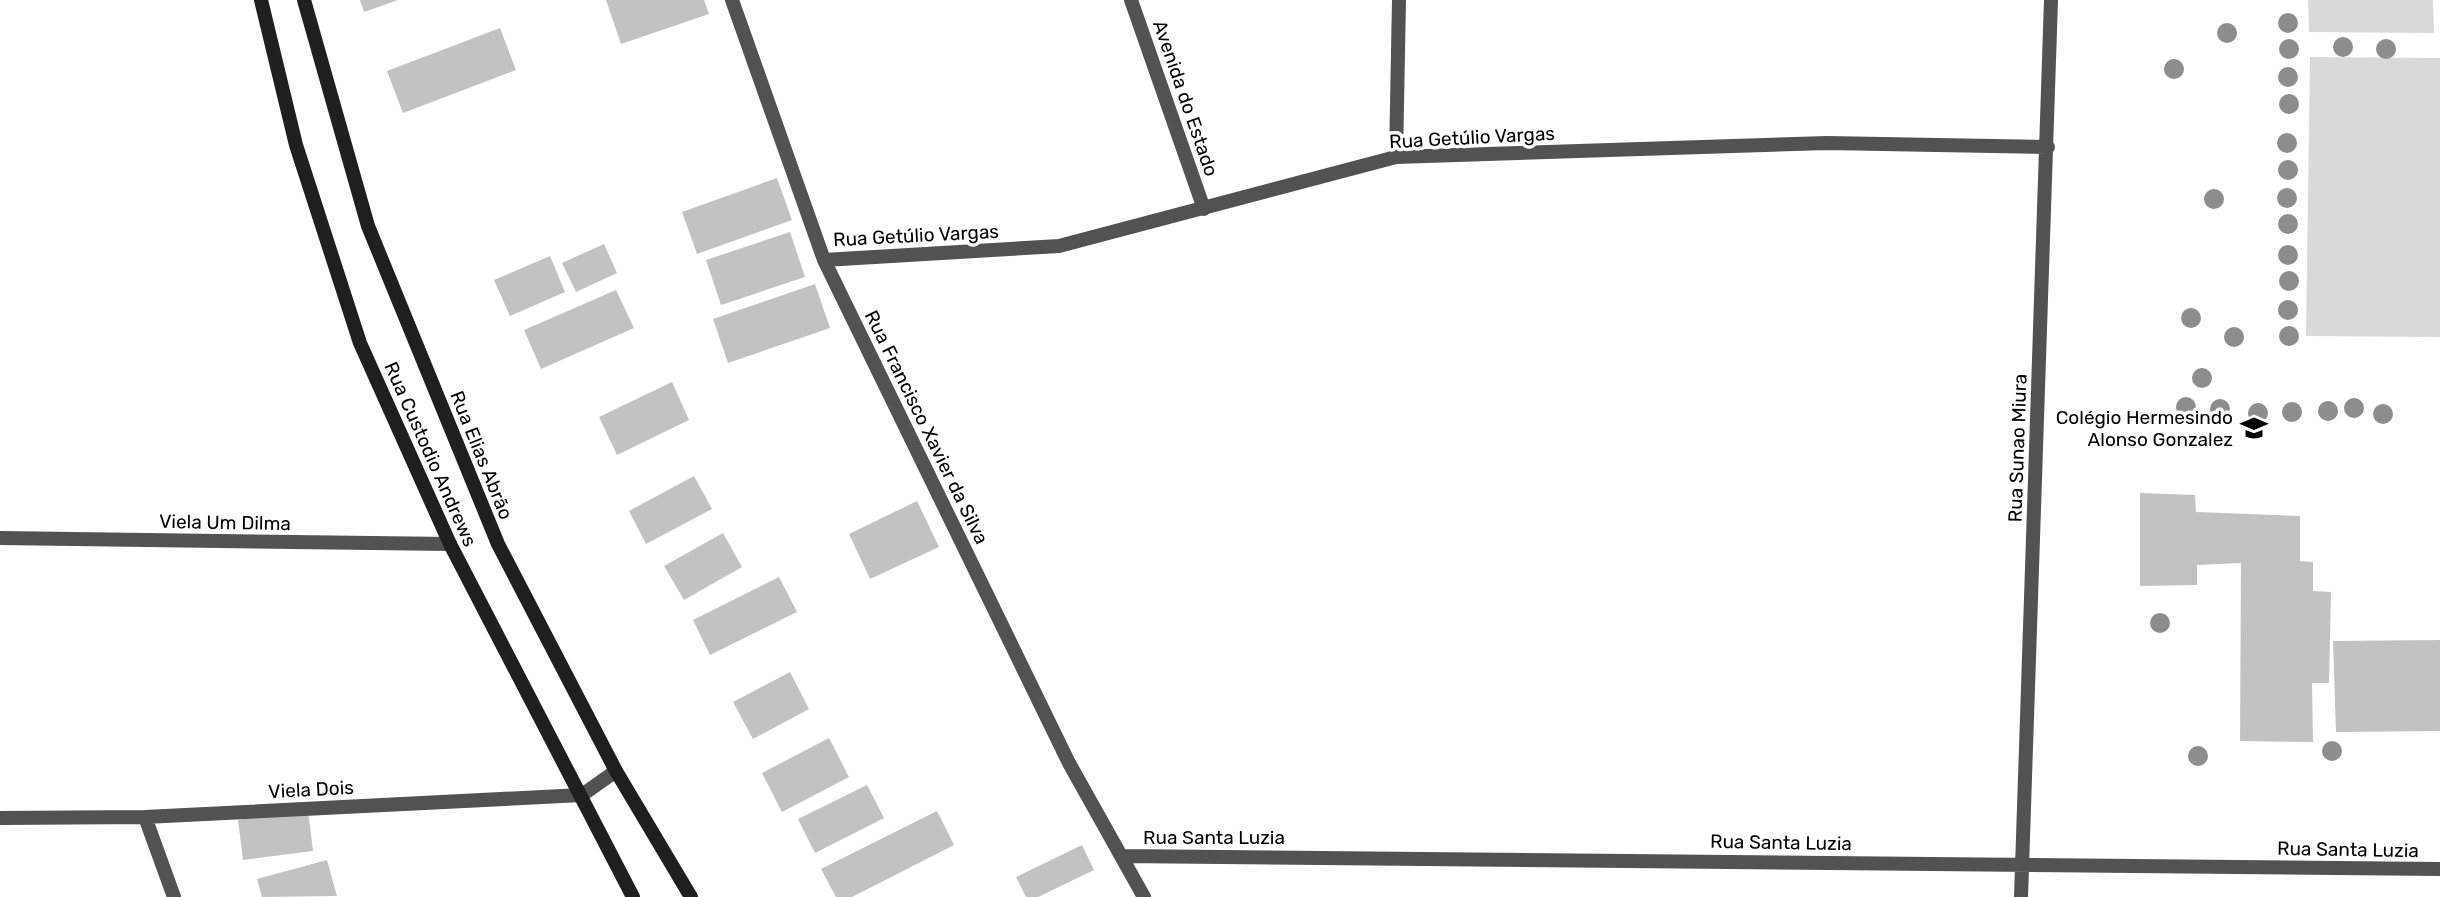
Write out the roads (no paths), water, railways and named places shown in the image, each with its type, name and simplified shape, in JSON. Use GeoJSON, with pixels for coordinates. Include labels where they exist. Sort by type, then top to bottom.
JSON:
{"type":"FeatureCollection","features":[{"type":"Feature","properties":{"kind":"street","name":"Rua Custodio Andrews"},"geometry":{"type":"LineString","coordinates":[[261,0],[296,145],[360,343],[450,544],[633,897]]}},
{"type":"Feature","properties":{"kind":"street","name":"Rua Elias Abrão"},"geometry":{"type":"LineString","coordinates":[[304,0],[373,239],[498,544],[616,771],[691,897]]}},
{"type":"Feature","properties":{"kind":"street","name":"Rua Francisco Xavier da Silva"},"geometry":{"type":"LineString","coordinates":[[732,0],[824,260],[1069,763],[1144,897]]}},
{"type":"Feature","properties":{"kind":"street","name":"Avenida do Estado"},"geometry":{"type":"LineString","coordinates":[[1131,0],[1204,209]]}},
{"type":"Feature","properties":{"kind":"street"},"geometry":{"type":"LineString","coordinates":[[1396,157],[1399,0]]}},
{"type":"Feature","properties":{"kind":"street","name":"Rua Sunao Miura"},"geometry":{"type":"LineString","coordinates":[[2021,897],[2020,863],[2048,147],[2051,0]]}},
{"type":"Feature","properties":{"kind":"street","name":"Rua Getúlio Vargas"},"geometry":{"type":"LineString","coordinates":[[824,260],[1059,246],[1396,157],[1827,143],[2048,147]]}},
{"type":"Feature","properties":{"kind":"street","name":"Viela Um Dilma"},"geometry":{"type":"LineString","coordinates":[[0,538],[450,544]]}},
{"type":"Feature","properties":{"kind":"street"},"geometry":{"type":"LineString","coordinates":[[582,795],[616,771]]}},
{"type":"Feature","properties":{"kind":"street","name":"Viela Dois"},"geometry":{"type":"LineString","coordinates":[[0,818],[145,817],[582,795]]}},
{"type":"Feature","properties":{"kind":"street"},"geometry":{"type":"LineString","coordinates":[[145,817],[174,897]]}},
{"type":"Feature","properties":{"kind":"street","name":"Rua Santa Luzia"},"geometry":{"type":"LineString","coordinates":[[1121,856],[2440,869]]}},
{"type":"Feature","properties":{"kind":"place","name":"Colégio Hermesindo Alonso Gonzalez"},"geometry":{"type":"Point","coordinates":[2254,428]}}]}
